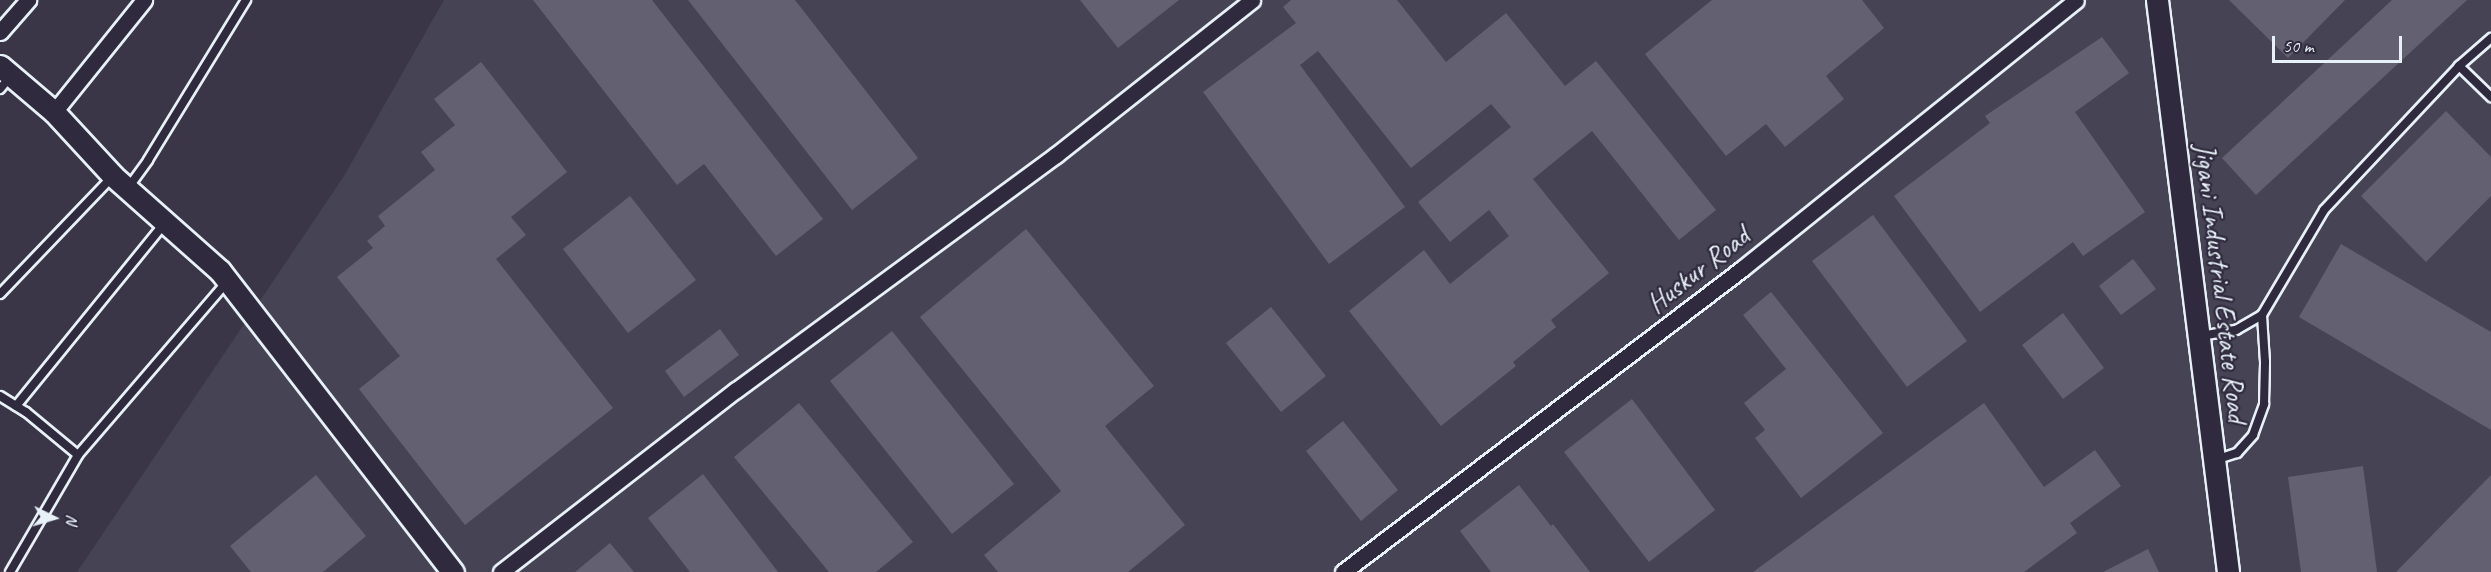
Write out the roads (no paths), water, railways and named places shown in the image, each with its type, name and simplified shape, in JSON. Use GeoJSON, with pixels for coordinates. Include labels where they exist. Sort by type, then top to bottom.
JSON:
{"type":"FeatureCollection","features":[{"type":"Feature","properties":{"kind":"street"},"geometry":{"type":"LineString","coordinates":[[0,32],[28,0]]}},
{"type":"Feature","properties":{"kind":"street"},"geometry":{"type":"LineString","coordinates":[[54,112],[144,0]]}},
{"type":"Feature","properties":{"kind":"street"},"geometry":{"type":"LineString","coordinates":[[501,572],[736,390],[1056,155],[1252,0]]}},
{"type":"Feature","properties":{"kind":"street","name":"Huskur Road"},"geometry":{"type":"LineString","coordinates":[[1343,572],[1743,268],[2076,0]]}},
{"type":"Feature","properties":{"kind":"street","name":"Jigani Industrial Estate Road"},"geometry":{"type":"LineString","coordinates":[[2157,0],[2228,572]]}},
{"type":"Feature","properties":{"kind":"street"},"geometry":{"type":"LineString","coordinates":[[4,77],[54,112],[120,183],[220,271],[453,572]]}},
{"type":"Feature","properties":{"kind":"lane"},"geometry":{"type":"LineString","coordinates":[[0,294],[148,160],[246,0]]}},
{"type":"Feature","properties":{"kind":"lane"},"geometry":{"type":"LineString","coordinates":[[2198,337],[2236,330],[2262,315],[2324,210],[2459,66],[2491,38]]}},
{"type":"Feature","properties":{"kind":"lane"},"geometry":{"type":"LineString","coordinates":[[2459,66],[2491,97]]}},
{"type":"Feature","properties":{"kind":"lane"},"geometry":{"type":"LineString","coordinates":[[16,406],[165,223]]}},
{"type":"Feature","properties":{"kind":"lane"},"geometry":{"type":"LineString","coordinates":[[10,572],[78,456],[227,282]]}},
{"type":"Feature","properties":{"kind":"lane"},"geometry":{"type":"LineString","coordinates":[[2214,460],[2237,453],[2253,435],[2264,404],[2265,362],[2262,315]]}},
{"type":"Feature","properties":{"kind":"lane"},"geometry":{"type":"LineString","coordinates":[[0,396],[16,406],[78,456]]}}]}
